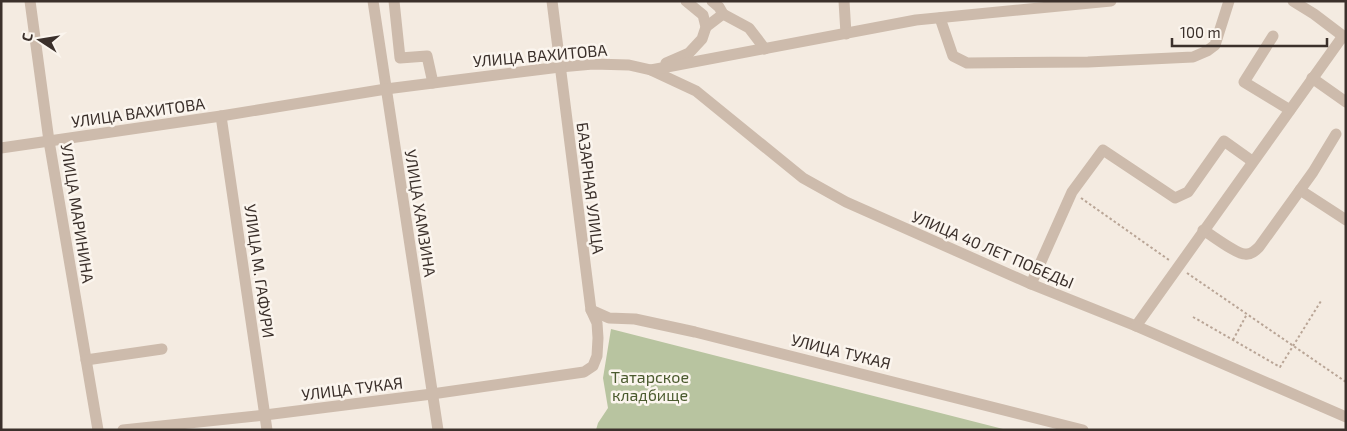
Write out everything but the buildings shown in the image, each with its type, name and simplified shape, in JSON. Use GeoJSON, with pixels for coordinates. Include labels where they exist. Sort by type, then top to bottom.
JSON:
{"type":"FeatureCollection","features":[{"type":"Feature","properties":{"kind":"street","name":"УЛИЦА МАРИНИНА"},"geometry":{"type":"LineString","coordinates":[[30,1],[49,141],[98,430]]}},
{"type":"Feature","properties":{"kind":"street","name":"УЛИЦА ХАМЗИНА"},"geometry":{"type":"LineString","coordinates":[[373,1],[438,430]]}},
{"type":"Feature","properties":{"kind":"street"},"geometry":{"type":"LineString","coordinates":[[394,1],[400,58],[427,56],[433,83]]}},
{"type":"Feature","properties":{"kind":"street","name":"БАЗАРНАЯ УЛИЦА"},"geometry":{"type":"LineString","coordinates":[[552,1],[590,310],[597,323],[597,356],[592,366],[584,372]]}},
{"type":"Feature","properties":{"kind":"street"},"geometry":{"type":"LineString","coordinates":[[651,70],[689,53],[702,39],[706,27],[703,15],[686,1]]}},
{"type":"Feature","properties":{"kind":"street"},"geometry":{"type":"LineString","coordinates":[[712,1],[724,14],[750,28],[765,49]]}},
{"type":"Feature","properties":{"kind":"street"},"geometry":{"type":"LineString","coordinates":[[844,1],[846,34]]}},
{"type":"Feature","properties":{"kind":"street","name":"УЛИЦА ВАХИТОВА"},"geometry":{"type":"LineString","coordinates":[[1,148],[221,116],[386,89],[560,67],[593,64],[629,65],[651,70],[916,20],[940,18],[989,7],[1111,1]]}},
{"type":"Feature","properties":{"kind":"street"},"geometry":{"type":"LineString","coordinates":[[940,18],[953,56],[967,63],[1088,62],[1193,57],[1215,45],[1230,1]]}},
{"type":"Feature","properties":{"kind":"street"},"geometry":{"type":"LineString","coordinates":[[1136,326],[1312,78],[1344,37],[1293,1]]}},
{"type":"Feature","properties":{"kind":"street"},"geometry":{"type":"LineString","coordinates":[[706,27],[724,14]]}},
{"type":"Feature","properties":{"kind":"street"},"geometry":{"type":"LineString","coordinates":[[1273,36],[1244,82],[1290,110]]}},
{"type":"Feature","properties":{"kind":"street","name":"УЛИЦА 40 ЛЕТ ПОБЕДЫ"},"geometry":{"type":"LineString","coordinates":[[651,70],[696,91],[803,178],[846,202],[1031,284],[1344,413]]}},
{"type":"Feature","properties":{"kind":"street"},"geometry":{"type":"LineString","coordinates":[[1312,78],[1346,102]]}},
{"type":"Feature","properties":{"kind":"street","name":"УЛИЦА М. ГАФУРИ"},"geometry":{"type":"LineString","coordinates":[[221,116],[267,430]]}},
{"type":"Feature","properties":{"kind":"street"},"geometry":{"type":"LineString","coordinates":[[1203,230],[1238,252],[1253,253],[1313,172],[1336,134]]}},
{"type":"Feature","properties":{"kind":"street"},"geometry":{"type":"LineString","coordinates":[[1031,284],[1072,192],[1103,150],[1175,198],[1188,192],[1224,142],[1252,162]]}},
{"type":"Feature","properties":{"kind":"street"},"geometry":{"type":"LineString","coordinates":[[1300,190],[1346,220]]}},
{"type":"Feature","properties":{"kind":"street","name":"УЛИЦА ТУКАЯ"},"geometry":{"type":"LineString","coordinates":[[590,310],[609,318],[635,319],[695,332],[1083,430]]}},
{"type":"Feature","properties":{"kind":"street"},"geometry":{"type":"LineString","coordinates":[[86,360],[162,348]]}},
{"type":"Feature","properties":{"kind":"street","name":"УЛИЦА ТУКАЯ"},"geometry":{"type":"LineString","coordinates":[[123,430],[265,415],[432,394],[584,372]]}},
{"type":"Feature","properties":{"kind":"path"},"geometry":{"type":"LineString","coordinates":[[1072,192],[1346,382]]}},
{"type":"Feature","properties":{"kind":"path"},"geometry":{"type":"LineString","coordinates":[[1193,317],[1280,367],[1321,301]]}},
{"type":"Feature","properties":{"kind":"path"},"geometry":{"type":"LineString","coordinates":[[1233,340],[1247,314]]}},
{"type":"Feature","properties":{"kind":"green space","name":"Татарское кладбище"},"geometry":{"type":"Polygon","coordinates":[[[611,329],[1007,430],[596,430],[598,423],[608,408],[603,378],[611,329]]]}}]}
